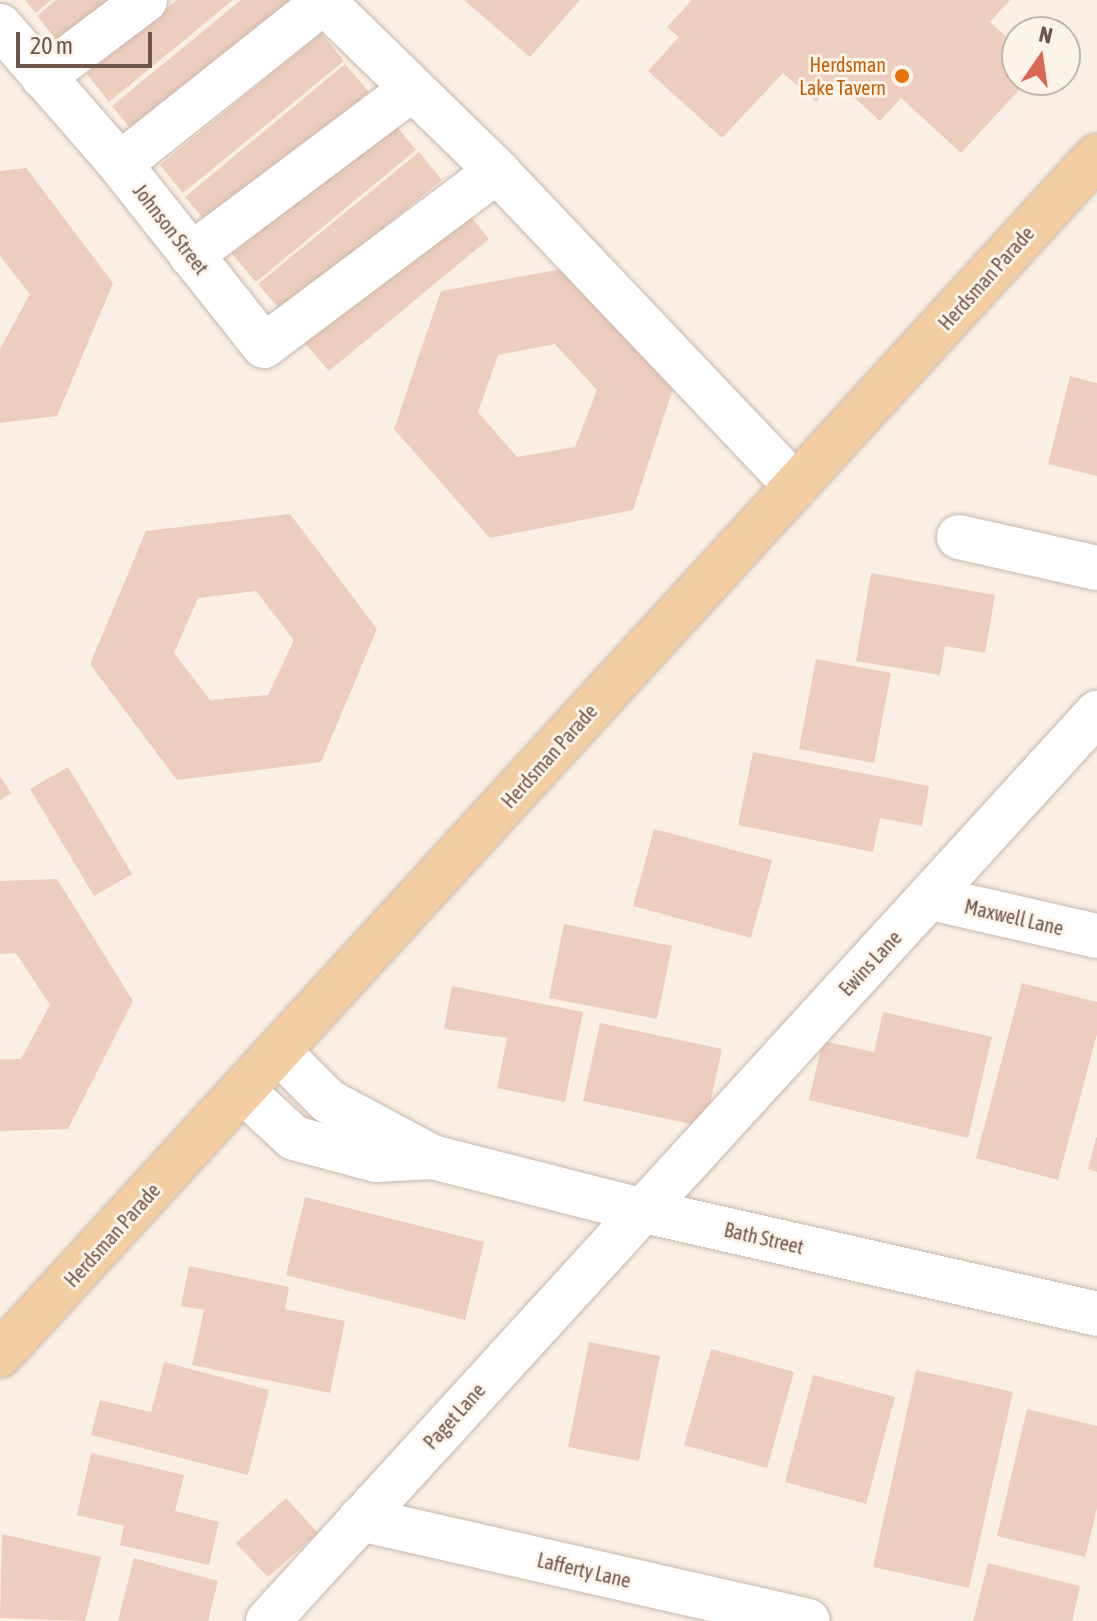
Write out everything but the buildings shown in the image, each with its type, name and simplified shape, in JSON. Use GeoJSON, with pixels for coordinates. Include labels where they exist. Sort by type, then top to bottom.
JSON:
{"type":"FeatureCollection","features":[{"type":"Feature","properties":{"kind":"main road","name":"Herdsman Parade"},"geometry":{"type":"LineString","coordinates":[[0,1355],[1097,156]]}},
{"type":"Feature","properties":{"kind":"street"},"geometry":{"type":"LineString","coordinates":[[43,77],[145,0]]}},
{"type":"Feature","properties":{"kind":"street","name":"Johnson Street"},"geometry":{"type":"LineString","coordinates":[[497,171],[264,346],[120,164],[323,1],[497,171],[796,486]]}},
{"type":"Feature","properties":{"kind":"street"},"geometry":{"type":"LineString","coordinates":[[0,26],[120,164]]}},
{"type":"Feature","properties":{"kind":"street"},"geometry":{"type":"LineString","coordinates":[[191,255],[411,90]]}},
{"type":"Feature","properties":{"kind":"street"},"geometry":{"type":"LineString","coordinates":[[959,537],[1097,568]]}},
{"type":"Feature","properties":{"kind":"street","name":"Ewins Lane"},"geometry":{"type":"LineString","coordinates":[[640,1210],[931,898],[1097,713]]}},
{"type":"Feature","properties":{"kind":"street","name":"Maxwell Lane"},"geometry":{"type":"LineString","coordinates":[[931,898],[1097,936]]}},
{"type":"Feature","properties":{"kind":"street","name":"Bath Street"},"geometry":{"type":"LineString","coordinates":[[279,1052],[328,1101],[432,1157],[640,1210],[1097,1314]]}},
{"type":"Feature","properties":{"kind":"street","name":"Bath Street"},"geometry":{"type":"LineString","coordinates":[[243,1091],[294,1138],[376,1160],[432,1157]]}},
{"type":"Feature","properties":{"kind":"street","name":"Paget Lane"},"geometry":{"type":"LineString","coordinates":[[268,1621],[640,1210]]}},
{"type":"Feature","properties":{"kind":"street","name":"Lafferty Lane"},"geometry":{"type":"LineString","coordinates":[[360,1519],[808,1621]]}},
{"type":"Feature","properties":{"kind":"place","name":"Herdsman Lake Tavern"},"geometry":{"type":"Point","coordinates":[902,76]}}]}
